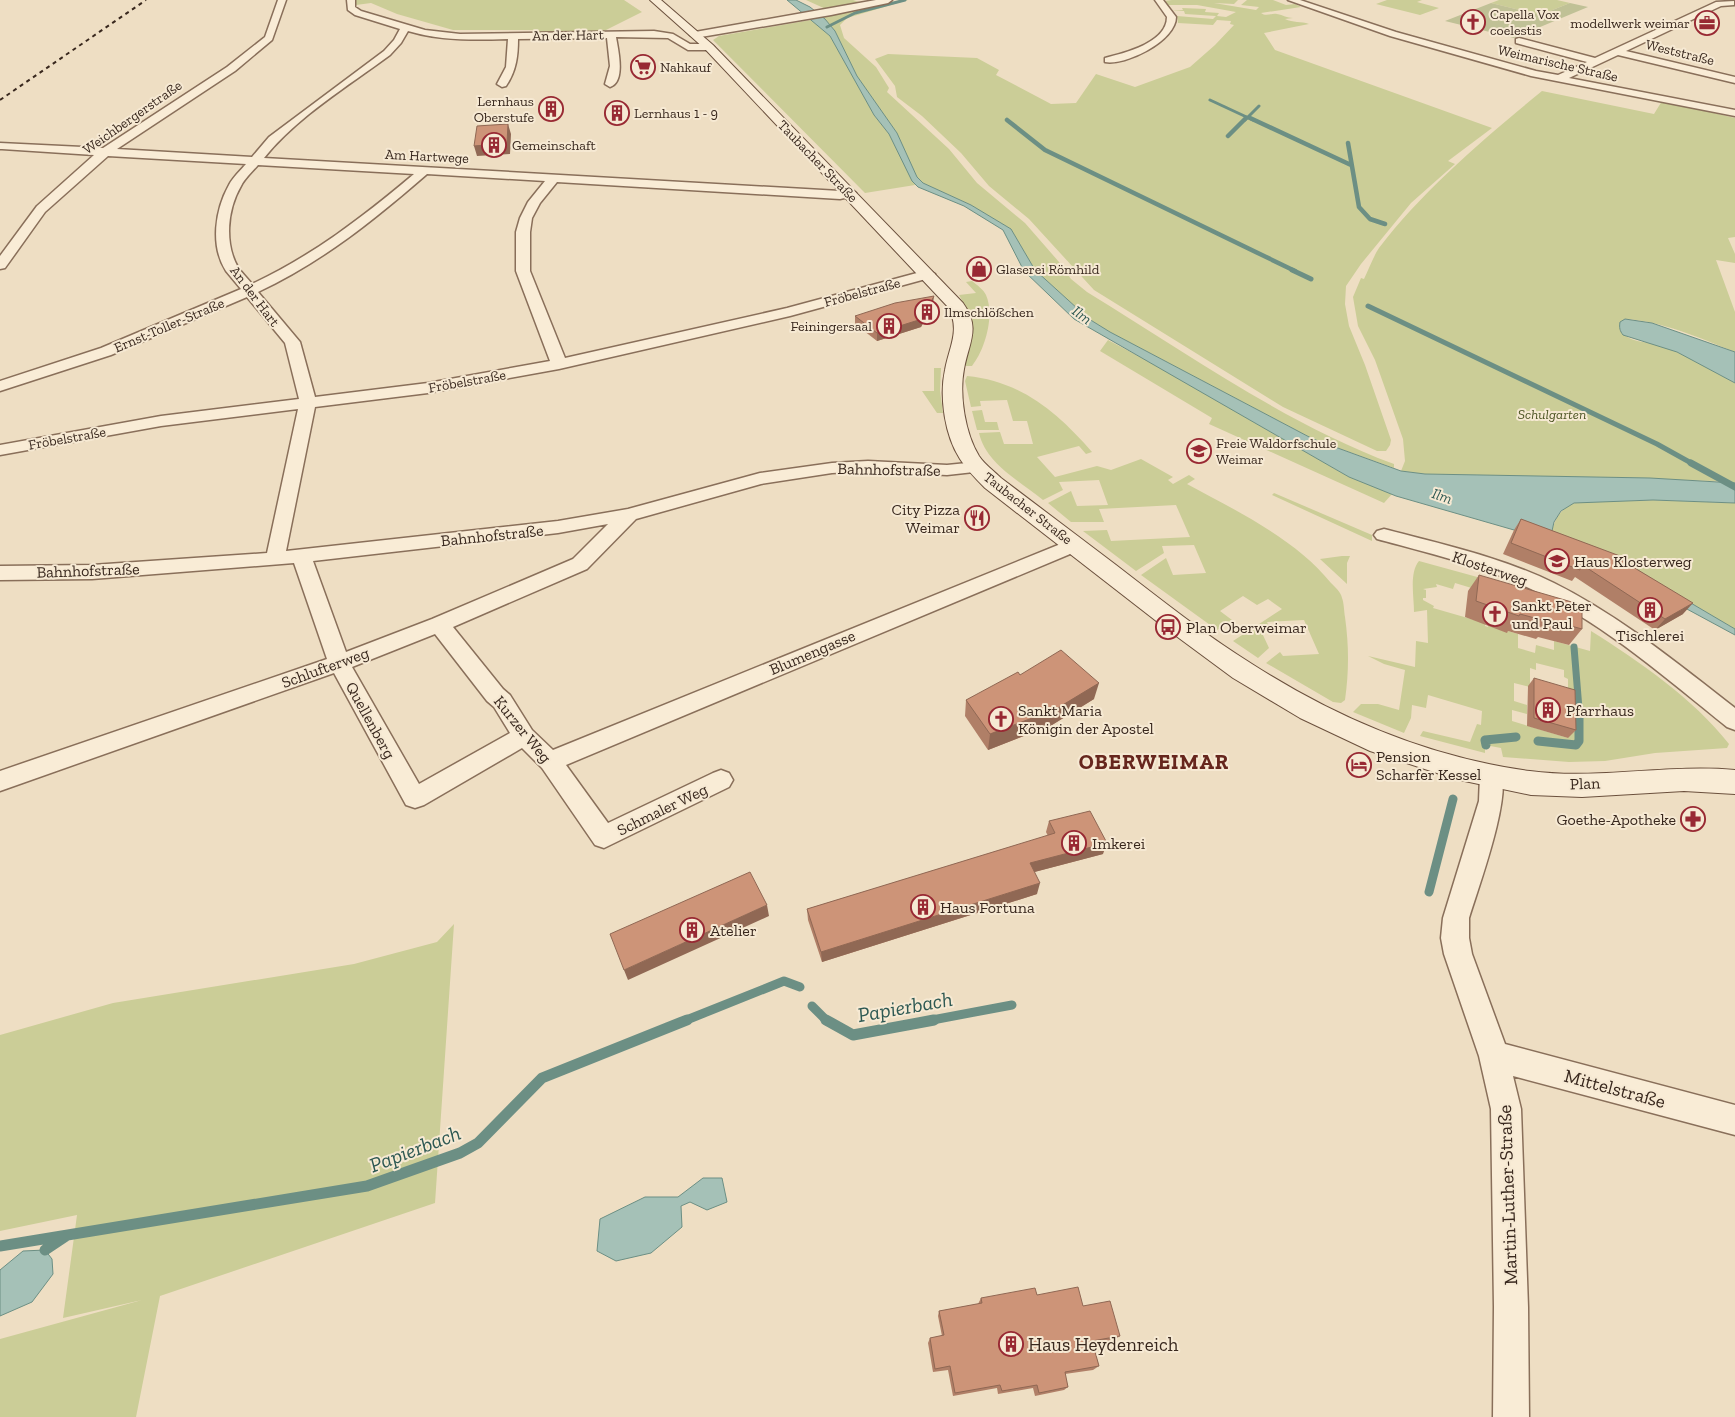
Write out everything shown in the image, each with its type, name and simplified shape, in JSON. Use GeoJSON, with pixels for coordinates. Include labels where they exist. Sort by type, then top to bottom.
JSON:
{"type":"FeatureCollection","features":[{"type":"Feature","properties":{"kind":"street","name":"Weichbergerstraße"},"geometry":{"type":"LineString","coordinates":[[0,266],[41,209],[63,187],[105,152],[231,68],[269,38],[282,0]]}},
{"type":"Feature","properties":{"kind":"street","name":"An der Hart"},"geometry":{"type":"LineString","coordinates":[[351,0],[353,11],[424,33],[460,37],[661,34],[670,36],[688,47],[708,47]]}},
{"type":"Feature","properties":{"kind":"street","name":"Taubacher Straße"},"geometry":{"type":"LineString","coordinates":[[655,0],[708,47],[952,300],[962,317],[964,326],[963,339],[954,371],[953,388],[963,445],[969,457],[993,483],[1187,632],[1268,686],[1344,726],[1384,744],[1436,763]]}},
{"type":"Feature","properties":{"kind":"street"},"geometry":{"type":"LineString","coordinates":[[695,35],[792,19],[888,0]]}},
{"type":"Feature","properties":{"kind":"street"},"geometry":{"type":"LineString","coordinates":[[1108,60],[1141,50],[1155,43],[1165,33],[1171,23],[1171,16],[1159,0]]}},
{"type":"Feature","properties":{"kind":"street","name":"Weimarische Straße"},"geometry":{"type":"LineString","coordinates":[[1292,0],[1422,44],[1558,79],[1735,113]]}},
{"type":"Feature","properties":{"kind":"street"},"geometry":{"type":"LineString","coordinates":[[1558,79],[1720,4],[1730,3]]}},
{"type":"Feature","properties":{"kind":"street","name":"An der Hart"},"geometry":{"type":"LineString","coordinates":[[275,559],[308,402],[292,342],[232,269],[225,249],[222,228],[226,208],[235,185],[280,134],[387,53],[398,41],[406,27]]}},
{"type":"Feature","properties":{"kind":"street","name":"An der Hart"},"geometry":{"type":"LineString","coordinates":[[398,41],[424,33]]}},
{"type":"Feature","properties":{"kind":"street"},"geometry":{"type":"LineString","coordinates":[[610,84],[614,78],[615,66],[611,34]]}},
{"type":"Feature","properties":{"kind":"street"},"geometry":{"type":"LineString","coordinates":[[502,84],[508,77],[514,58],[513,36]]}},
{"type":"Feature","properties":{"kind":"street"},"geometry":{"type":"LineString","coordinates":[[1519,41],[1596,61]]}},
{"type":"Feature","properties":{"kind":"street","name":"Weststraße"},"geometry":{"type":"LineString","coordinates":[[1618,52],[1735,80]]}},
{"type":"Feature","properties":{"kind":"street","name":"Am Hartwege"},"geometry":{"type":"LineString","coordinates":[[2,146],[840,195],[850,193]]}},
{"type":"Feature","properties":{"kind":"street","name":"Ernst-Toller-Straße"},"geometry":{"type":"LineString","coordinates":[[0,386],[52,372],[141,339],[249,291],[292,269],[338,241],[387,204],[424,171]]}},
{"type":"Feature","properties":{"kind":"street"},"geometry":{"type":"LineString","coordinates":[[554,178],[534,202],[526,218],[523,232],[524,271],[559,364]]}},
{"type":"Feature","properties":{"kind":"street","name":"Fröbelstraße"},"geometry":{"type":"LineString","coordinates":[[0,450],[161,421],[428,388],[559,364],[790,312],[928,274]]}},
{"type":"Feature","properties":{"kind":"street","name":"Bahnhofstraße"},"geometry":{"type":"LineString","coordinates":[[0,573],[92,572],[275,559],[558,527],[629,515],[760,479],[832,468],[876,466],[947,470],[978,467]]}},
{"type":"Feature","properties":{"kind":"street","name":"Schlufterweg"},"geometry":{"type":"LineString","coordinates":[[0,781],[339,663],[439,624],[580,564],[629,515]]}},
{"type":"Feature","properties":{"kind":"street","name":"Klosterweg"},"geometry":{"type":"LineString","coordinates":[[1384,535],[1515,574],[1557,594],[1593,614],[1644,649],[1735,720]]}},
{"type":"Feature","properties":{"kind":"street","name":"Blumengasse"},"geometry":{"type":"LineString","coordinates":[[550,761],[1075,545]]}},
{"type":"Feature","properties":{"kind":"street","name":"Quellenberg"},"geometry":{"type":"LineString","coordinates":[[301,556],[339,663],[415,798],[524,736]]}},
{"type":"Feature","properties":{"kind":"street","name":"Kurzer Weg"},"geometry":{"type":"LineString","coordinates":[[439,624],[494,695],[502,701],[524,736],[550,761],[604,837]]}},
{"type":"Feature","properties":{"kind":"street","name":"Plan"},"geometry":{"type":"LineString","coordinates":[[1436,763],[1532,783],[1570,784],[1699,778],[1735,782]]}},
{"type":"Feature","properties":{"kind":"street","name":"Martin-Luther-Straße"},"geometry":{"type":"LineString","coordinates":[[1492,776],[1492,802],[1456,918],[1455,938],[1458,954],[1478,1004],[1494,1056],[1506,1109],[1511,1307],[1511,1417]]}},
{"type":"Feature","properties":{"kind":"street","name":"Schmaler Weg"},"geometry":{"type":"LineString","coordinates":[[604,837],[721,780]]}},
{"type":"Feature","properties":{"kind":"street","name":"Mittelstraße"},"geometry":{"type":"LineString","coordinates":[[1494,1056],[1735,1120]]}},
{"type":"Feature","properties":{"kind":"green space"},"geometry":{"type":"Polygon","coordinates":[[[355,0],[624,0],[642,12],[602,32],[539,34],[532,30],[453,30],[397,14],[371,3],[356,5],[355,0]]]}},
{"type":"Feature","properties":{"kind":"green space"},"geometry":{"type":"Polygon","coordinates":[[[806,0],[853,0],[862,3],[828,10],[806,0]]]}},
{"type":"Feature","properties":{"kind":"green space"},"geometry":{"type":"Polygon","coordinates":[[[908,0],[847,18],[840,25],[844,38],[876,67],[889,88],[887,92],[949,149],[977,183],[1025,223],[1059,262],[1071,279],[1087,292],[1237,386],[1314,428],[1394,464],[1394,468],[1313,439],[1110,332],[1089,319],[1035,270],[1011,229],[971,205],[923,183],[917,178],[897,133],[857,76],[835,31],[823,17],[908,0]]]}},
{"type":"Feature","properties":{"kind":"green space"},"geometry":{"type":"Polygon","coordinates":[[[1238,0],[1234,4],[1214,3],[1256,10],[1259,7],[1241,5],[1247,0],[1273,0],[1286,5],[1295,4],[1301,7],[1261,13],[1265,15],[1279,14],[1293,18],[1285,19],[1294,22],[1309,24],[1264,33],[1275,50],[1492,128],[1448,161],[1455,164],[1411,203],[1361,264],[1346,286],[1345,304],[1349,326],[1365,365],[1391,440],[1386,451],[1377,451],[1283,407],[1094,290],[1029,219],[989,186],[961,153],[922,116],[897,97],[895,86],[875,59],[888,54],[977,58],[999,70],[996,75],[1051,104],[1076,103],[1096,74],[1135,87],[1190,67],[1234,25],[1230,24],[1231,21],[1217,20],[1213,25],[1178,23],[1177,16],[1213,19],[1216,16],[1185,14],[1184,11],[1171,10],[1183,10],[1182,8],[1206,9],[1205,12],[1219,13],[1217,16],[1226,17],[1236,12],[1197,5],[1167,5],[1164,1],[1238,0]]]}},
{"type":"Feature","properties":{"kind":"green space"},"geometry":{"type":"Polygon","coordinates":[[[1387,0],[1422,0],[1417,2],[1439,8],[1420,15],[1376,4],[1387,0]]]}},
{"type":"Feature","properties":{"kind":"green space"},"geometry":{"type":"Polygon","coordinates":[[[1499,0],[1557,0],[1570,3],[1540,15],[1491,3],[1499,0]]]}},
{"type":"Feature","properties":{"kind":"green space"},"geometry":{"type":"Polygon","coordinates":[[[1491,3],[1540,15],[1570,3],[1588,7],[1514,38],[1445,21],[1491,3]]]}},
{"type":"Feature","properties":{"kind":"green space"},"geometry":{"type":"Polygon","coordinates":[[[811,20],[830,36],[874,115],[889,134],[915,185],[865,193],[713,40],[719,36],[811,20]]]}},
{"type":"Feature","properties":{"kind":"green space","name":"Schulgarten"},"geometry":{"type":"Polygon","coordinates":[[[1542,91],[1654,114],[1662,101],[1735,118],[1735,237],[1728,238],[1735,254],[1735,263],[1716,260],[1735,312],[1735,352],[1681,331],[1639,320],[1625,319],[1620,322],[1620,330],[1633,339],[1678,352],[1735,383],[1735,483],[1425,474],[1401,471],[1405,461],[1403,439],[1375,360],[1358,326],[1353,297],[1361,278],[1364,279],[1379,248],[1415,206],[1478,145],[1542,91]]]}},
{"type":"Feature","properties":{"kind":"green space"},"geometry":{"type":"Polygon","coordinates":[[[972,281],[986,295],[989,303],[989,322],[985,342],[977,359],[972,366],[965,366],[971,330],[968,314],[959,295],[976,293],[966,282],[972,281]]]}},
{"type":"Feature","properties":{"kind":"green space"},"geometry":{"type":"Polygon","coordinates":[[[1108,340],[1157,366],[1349,477],[1392,494],[1384,503],[1209,424],[1212,418],[1100,351],[1108,340]]]}},
{"type":"Feature","properties":{"kind":"green space"},"geometry":{"type":"Polygon","coordinates":[[[934,368],[941,368],[940,391],[943,413],[937,413],[922,391],[934,391],[934,368]]]}},
{"type":"Feature","properties":{"kind":"green space"},"geometry":{"type":"Polygon","coordinates":[[[967,376],[1005,384],[1037,401],[1066,424],[1092,452],[1086,454],[1079,446],[1037,457],[1055,477],[1097,466],[1111,470],[1141,459],[1173,477],[1168,480],[1173,484],[1189,475],[1195,479],[1187,484],[1283,539],[1317,567],[1338,590],[1344,607],[1348,648],[1345,700],[1341,703],[1333,702],[1266,663],[1280,652],[1283,656],[1319,654],[1304,620],[1267,622],[1271,631],[1262,633],[1269,648],[1258,658],[1233,641],[1282,609],[1268,599],[1257,605],[1243,596],[1220,611],[1232,620],[1217,630],[1141,575],[1166,558],[1173,575],[1206,573],[1194,545],[1162,546],[1164,553],[1136,571],[1083,531],[1107,530],[1111,541],[1190,537],[1176,505],[1099,509],[1104,522],[1071,522],[1048,503],[1071,491],[1077,506],[1108,505],[1099,480],[1059,482],[1063,490],[1043,500],[1005,471],[989,454],[979,433],[1000,432],[1004,444],[1033,444],[1027,421],[1013,421],[1007,400],[980,401],[981,406],[971,407],[965,381],[967,376]]]}},
{"type":"Feature","properties":{"kind":"green space"},"geometry":{"type":"Polygon","coordinates":[[[982,410],[985,422],[997,422],[999,430],[977,430],[972,411],[982,410]]]}},
{"type":"Feature","properties":{"kind":"green space"},"geometry":{"type":"Polygon","coordinates":[[[1274,493],[1372,535],[1372,541],[1272,495],[1274,493]]]}},
{"type":"Feature","properties":{"kind":"green space"},"geometry":{"type":"Polygon","coordinates":[[[1653,500],[1735,503],[1735,629],[1667,589],[1552,531],[1559,515],[1572,504],[1598,501],[1653,500]]]}},
{"type":"Feature","properties":{"kind":"green space"},"geometry":{"type":"Polygon","coordinates":[[[1350,556],[1347,563],[1347,584],[1320,559],[1350,556]]]}},
{"type":"Feature","properties":{"kind":"green space"},"geometry":{"type":"Polygon","coordinates":[[[1419,561],[1510,586],[1508,599],[1455,583],[1453,589],[1436,584],[1437,587],[1423,589],[1426,590],[1426,598],[1423,598],[1423,600],[1434,606],[1433,608],[1485,623],[1485,626],[1488,627],[1488,624],[1507,632],[1518,634],[1518,648],[1535,653],[1536,645],[1554,650],[1554,641],[1590,651],[1591,631],[1647,668],[1682,696],[1715,727],[1729,744],[1727,748],[1655,753],[1605,761],[1569,762],[1503,757],[1501,748],[1485,745],[1485,753],[1420,736],[1423,731],[1470,742],[1477,724],[1481,725],[1482,711],[1428,695],[1426,708],[1412,705],[1411,718],[1404,733],[1353,712],[1361,704],[1378,704],[1399,710],[1405,670],[1384,664],[1368,656],[1415,667],[1416,641],[1428,643],[1427,610],[1414,612],[1413,578],[1419,561]],[[1536,663],[1536,670],[1530,668],[1530,687],[1514,683],[1514,701],[1527,705],[1527,714],[1512,710],[1512,721],[1568,738],[1568,679],[1564,677],[1564,670],[1536,663]]]}},
{"type":"Feature","properties":{"kind":"green space"},"geometry":{"type":"Polygon","coordinates":[[[454,924],[435,1203],[160,1296],[136,1417],[0,1417],[0,1339],[142,1300],[63,1318],[77,1215],[0,1231],[0,1035],[113,1003],[354,964],[437,942],[454,924]]]}},
{"type":"Feature","properties":{"kind":"water","name":"Ilm"},"geometry":{"type":"Polygon","coordinates":[[[787,0],[796,0],[810,7],[825,19],[835,31],[857,76],[897,133],[917,177],[923,183],[971,205],[1011,229],[1035,270],[1089,319],[1110,332],[1313,439],[1401,471],[1425,474],[1650,478],[1735,483],[1735,503],[1653,500],[1574,503],[1561,511],[1554,522],[1552,531],[1625,562],[1735,629],[1735,635],[1685,608],[1547,543],[1514,530],[1396,496],[1349,477],[1074,319],[1024,271],[1003,230],[964,206],[918,187],[912,181],[889,134],[874,115],[830,36],[787,0]]]}},
{"type":"Feature","properties":{"kind":"water"},"geometry":{"type":"Polygon","coordinates":[[[1625,319],[1652,323],[1735,352],[1735,383],[1677,352],[1623,335],[1620,329],[1620,322],[1625,319]]]}},
{"type":"Feature","properties":{"kind":"water"},"geometry":{"type":"Polygon","coordinates":[[[703,1178],[722,1178],[727,1202],[707,1210],[690,1202],[681,1206],[682,1227],[651,1253],[616,1261],[597,1251],[600,1219],[645,1197],[678,1197],[703,1178]]]}},
{"type":"Feature","properties":{"kind":"water"},"geometry":{"type":"Polygon","coordinates":[[[45,1250],[52,1259],[53,1274],[32,1302],[0,1316],[0,1270],[23,1251],[45,1250]]]}},
{"type":"Feature","properties":{"kind":"building"},"geometry":{"type":"Polygon","coordinates":[[[508,124],[507,143],[474,146],[477,126],[508,124]]]}},
{"type":"Feature","properties":{"kind":"building"},"geometry":{"type":"Polygon","coordinates":[[[934,296],[922,319],[877,333],[855,316],[895,303],[934,296]]]}},
{"type":"Feature","properties":{"kind":"building"},"geometry":{"type":"Polygon","coordinates":[[[1521,519],[1620,556],[1618,558],[1693,603],[1665,619],[1581,564],[1580,570],[1511,543],[1521,519]]]}},
{"type":"Feature","properties":{"kind":"building"},"geometry":{"type":"Polygon","coordinates":[[[1479,575],[1582,605],[1582,629],[1520,614],[1519,616],[1476,601],[1479,575]]]}},
{"type":"Feature","properties":{"kind":"building"},"geometry":{"type":"Polygon","coordinates":[[[1061,650],[1099,683],[1056,709],[990,734],[966,700],[1018,672],[1020,675],[1061,650]]]}},
{"type":"Feature","properties":{"kind":"building"},"geometry":{"type":"Polygon","coordinates":[[[1534,678],[1575,690],[1576,730],[1534,718],[1534,678]]]}},
{"type":"Feature","properties":{"kind":"building","name":"Haus Fortuna"},"geometry":{"type":"Polygon","coordinates":[[[1090,811],[1107,843],[1030,863],[1040,883],[821,952],[807,909],[1055,833],[1049,821],[1090,811]]]}},
{"type":"Feature","properties":{"kind":"building","name":"Atelier"},"geometry":{"type":"Polygon","coordinates":[[[750,872],[767,905],[624,970],[610,934],[750,872]]]}},
{"type":"Feature","properties":{"kind":"building","name":"Haus Heydenreich"},"geometry":{"type":"Polygon","coordinates":[[[1078,1287],[1083,1306],[1110,1301],[1120,1336],[1092,1341],[1099,1366],[1065,1372],[1068,1387],[1039,1393],[1037,1385],[1002,1391],[1000,1385],[955,1393],[950,1366],[935,1369],[930,1338],[944,1335],[939,1311],[982,1303],[981,1298],[1035,1288],[1037,1295],[1078,1287]]]}},
{"type":"Feature","properties":{"kind":"waterway"},"geometry":{"type":"LineString","coordinates":[[827,27],[855,13],[905,0]]}},
{"type":"Feature","properties":{"kind":"waterway"},"geometry":{"type":"LineString","coordinates":[[1210,100],[1248,117]]}},
{"type":"Feature","properties":{"kind":"waterway"},"geometry":{"type":"LineString","coordinates":[[1248,117],[1259,106]]}},
{"type":"Feature","properties":{"kind":"waterway"},"geometry":{"type":"LineString","coordinates":[[1248,117],[1253,120]]}},
{"type":"Feature","properties":{"kind":"waterway"},"geometry":{"type":"LineString","coordinates":[[1228,136],[1246,118]]}},
{"type":"Feature","properties":{"kind":"waterway"},"geometry":{"type":"LineString","coordinates":[[1250,118],[1351,165]]}},
{"type":"Feature","properties":{"kind":"waterway"},"geometry":{"type":"LineString","coordinates":[[1007,120],[1045,150],[1295,271]]}},
{"type":"Feature","properties":{"kind":"waterway"},"geometry":{"type":"LineString","coordinates":[[1348,143],[1359,207],[1370,219],[1385,224]]}},
{"type":"Feature","properties":{"kind":"waterway"},"geometry":{"type":"LineString","coordinates":[[1292,270],[1311,279]]}},
{"type":"Feature","properties":{"kind":"waterway"},"geometry":{"type":"LineString","coordinates":[[1368,306],[1657,444],[1693,464]]}},
{"type":"Feature","properties":{"kind":"waterway"},"geometry":{"type":"LineString","coordinates":[[1691,463],[1735,487]]}},
{"type":"Feature","properties":{"kind":"waterway","name":"Papierbach"},"geometry":{"type":"LineString","coordinates":[[1574,647],[1579,709]]}},
{"type":"Feature","properties":{"kind":"waterway","name":"Papierbach"},"geometry":{"type":"LineString","coordinates":[[1538,741],[1576,745],[1579,741],[1579,709]]}},
{"type":"Feature","properties":{"kind":"waterway","name":"Papierbach"},"geometry":{"type":"LineString","coordinates":[[1486,745],[1485,740],[1516,737]]}},
{"type":"Feature","properties":{"kind":"waterway","name":"Papierbach"},"geometry":{"type":"LineString","coordinates":[[1429,892],[1453,799]]}},
{"type":"Feature","properties":{"kind":"waterway","name":"Papierbach"},"geometry":{"type":"LineString","coordinates":[[684,1021],[784,981],[800,987]]}},
{"type":"Feature","properties":{"kind":"waterway","name":"Papierbach"},"geometry":{"type":"LineString","coordinates":[[927,1021],[1012,1005]]}},
{"type":"Feature","properties":{"kind":"waterway","name":"Papierbach"},"geometry":{"type":"LineString","coordinates":[[812,1006],[826,1020]]}},
{"type":"Feature","properties":{"kind":"waterway","name":"Papierbach"},"geometry":{"type":"LineString","coordinates":[[0,1246],[367,1186],[460,1153],[478,1143],[542,1078],[687,1020]]}},
{"type":"Feature","properties":{"kind":"waterway","name":"Papierbach"},"geometry":{"type":"LineString","coordinates":[[826,1020],[853,1035],[934,1020]]}},
{"type":"Feature","properties":{"kind":"waterway"},"geometry":{"type":"LineString","coordinates":[[45,1250],[66,1236]]}},
{"type":"Feature","properties":{"kind":"railway"},"geometry":{"type":"LineString","coordinates":[[0,100],[146,0]]}},
{"type":"Feature","properties":{"kind":"place","name":"Capella Vox coelestis"},"geometry":{"type":"Point","coordinates":[1473,22]}},
{"type":"Feature","properties":{"kind":"place","name":"modellwerk weimar"},"geometry":{"type":"Point","coordinates":[1707,23]}},
{"type":"Feature","properties":{"kind":"place","name":"Nahkauf"},"geometry":{"type":"Point","coordinates":[643,67]}},
{"type":"Feature","properties":{"kind":"place","name":"Lernhaus Oberstufe"},"geometry":{"type":"Point","coordinates":[551,109]}},
{"type":"Feature","properties":{"kind":"place","name":"Lernhaus 1 - 9"},"geometry":{"type":"Point","coordinates":[617,113]}},
{"type":"Feature","properties":{"kind":"place","name":"Gemeinschaft"},"geometry":{"type":"Point","coordinates":[494,145]}},
{"type":"Feature","properties":{"kind":"place","name":"Glaserei Römhild"},"geometry":{"type":"Point","coordinates":[979,269]}},
{"type":"Feature","properties":{"kind":"place","name":"Ilmschlößchen"},"geometry":{"type":"Point","coordinates":[927,312]}},
{"type":"Feature","properties":{"kind":"place","name":"Feiningersaal"},"geometry":{"type":"Point","coordinates":[889,326]}},
{"type":"Feature","properties":{"kind":"place","name":"Freie Waldorfschule Weimar"},"geometry":{"type":"Point","coordinates":[1199,451]}},
{"type":"Feature","properties":{"kind":"place","name":"City Pizza Weimar"},"geometry":{"type":"Point","coordinates":[977,518]}},
{"type":"Feature","properties":{"kind":"place","name":"Haus Klosterweg"},"geometry":{"type":"Point","coordinates":[1557,561]}},
{"type":"Feature","properties":{"kind":"place","name":"Tischlerei"},"geometry":{"type":"Point","coordinates":[1650,610]}},
{"type":"Feature","properties":{"kind":"place","name":"Sankt Peter und Paul"},"geometry":{"type":"Point","coordinates":[1495,614]}},
{"type":"Feature","properties":{"kind":"place","name":"Plan Oberweimar"},"geometry":{"type":"Point","coordinates":[1168,627]}},
{"type":"Feature","properties":{"kind":"place","name":"Pfarrhaus"},"geometry":{"type":"Point","coordinates":[1548,710]}},
{"type":"Feature","properties":{"kind":"place","name":"Sankt Maria Königin der Apostel"},"geometry":{"type":"Point","coordinates":[1001,719]}},
{"type":"Feature","properties":{"kind":"place","name":"Pension Scharfer Kessel"},"geometry":{"type":"Point","coordinates":[1359,765]}},
{"type":"Feature","properties":{"kind":"place","name":"Goethe-Apotheke"},"geometry":{"type":"Point","coordinates":[1693,819]}},
{"type":"Feature","properties":{"kind":"place","name":"Imkerei"},"geometry":{"type":"Point","coordinates":[1074,843]}},
{"type":"Feature","properties":{"kind":"place","name":"Haus Fortuna"},"geometry":{"type":"Point","coordinates":[923,907]}},
{"type":"Feature","properties":{"kind":"place","name":"Atelier"},"geometry":{"type":"Point","coordinates":[692,930]}},
{"type":"Feature","properties":{"kind":"place","name":"Haus Heydenreich"},"geometry":{"type":"Point","coordinates":[1011,1344]}},
{"type":"Feature","properties":{"kind":"district","name":"OBERWEIMAR"},"geometry":{"type":"Point","coordinates":[1154,762]}}]}
